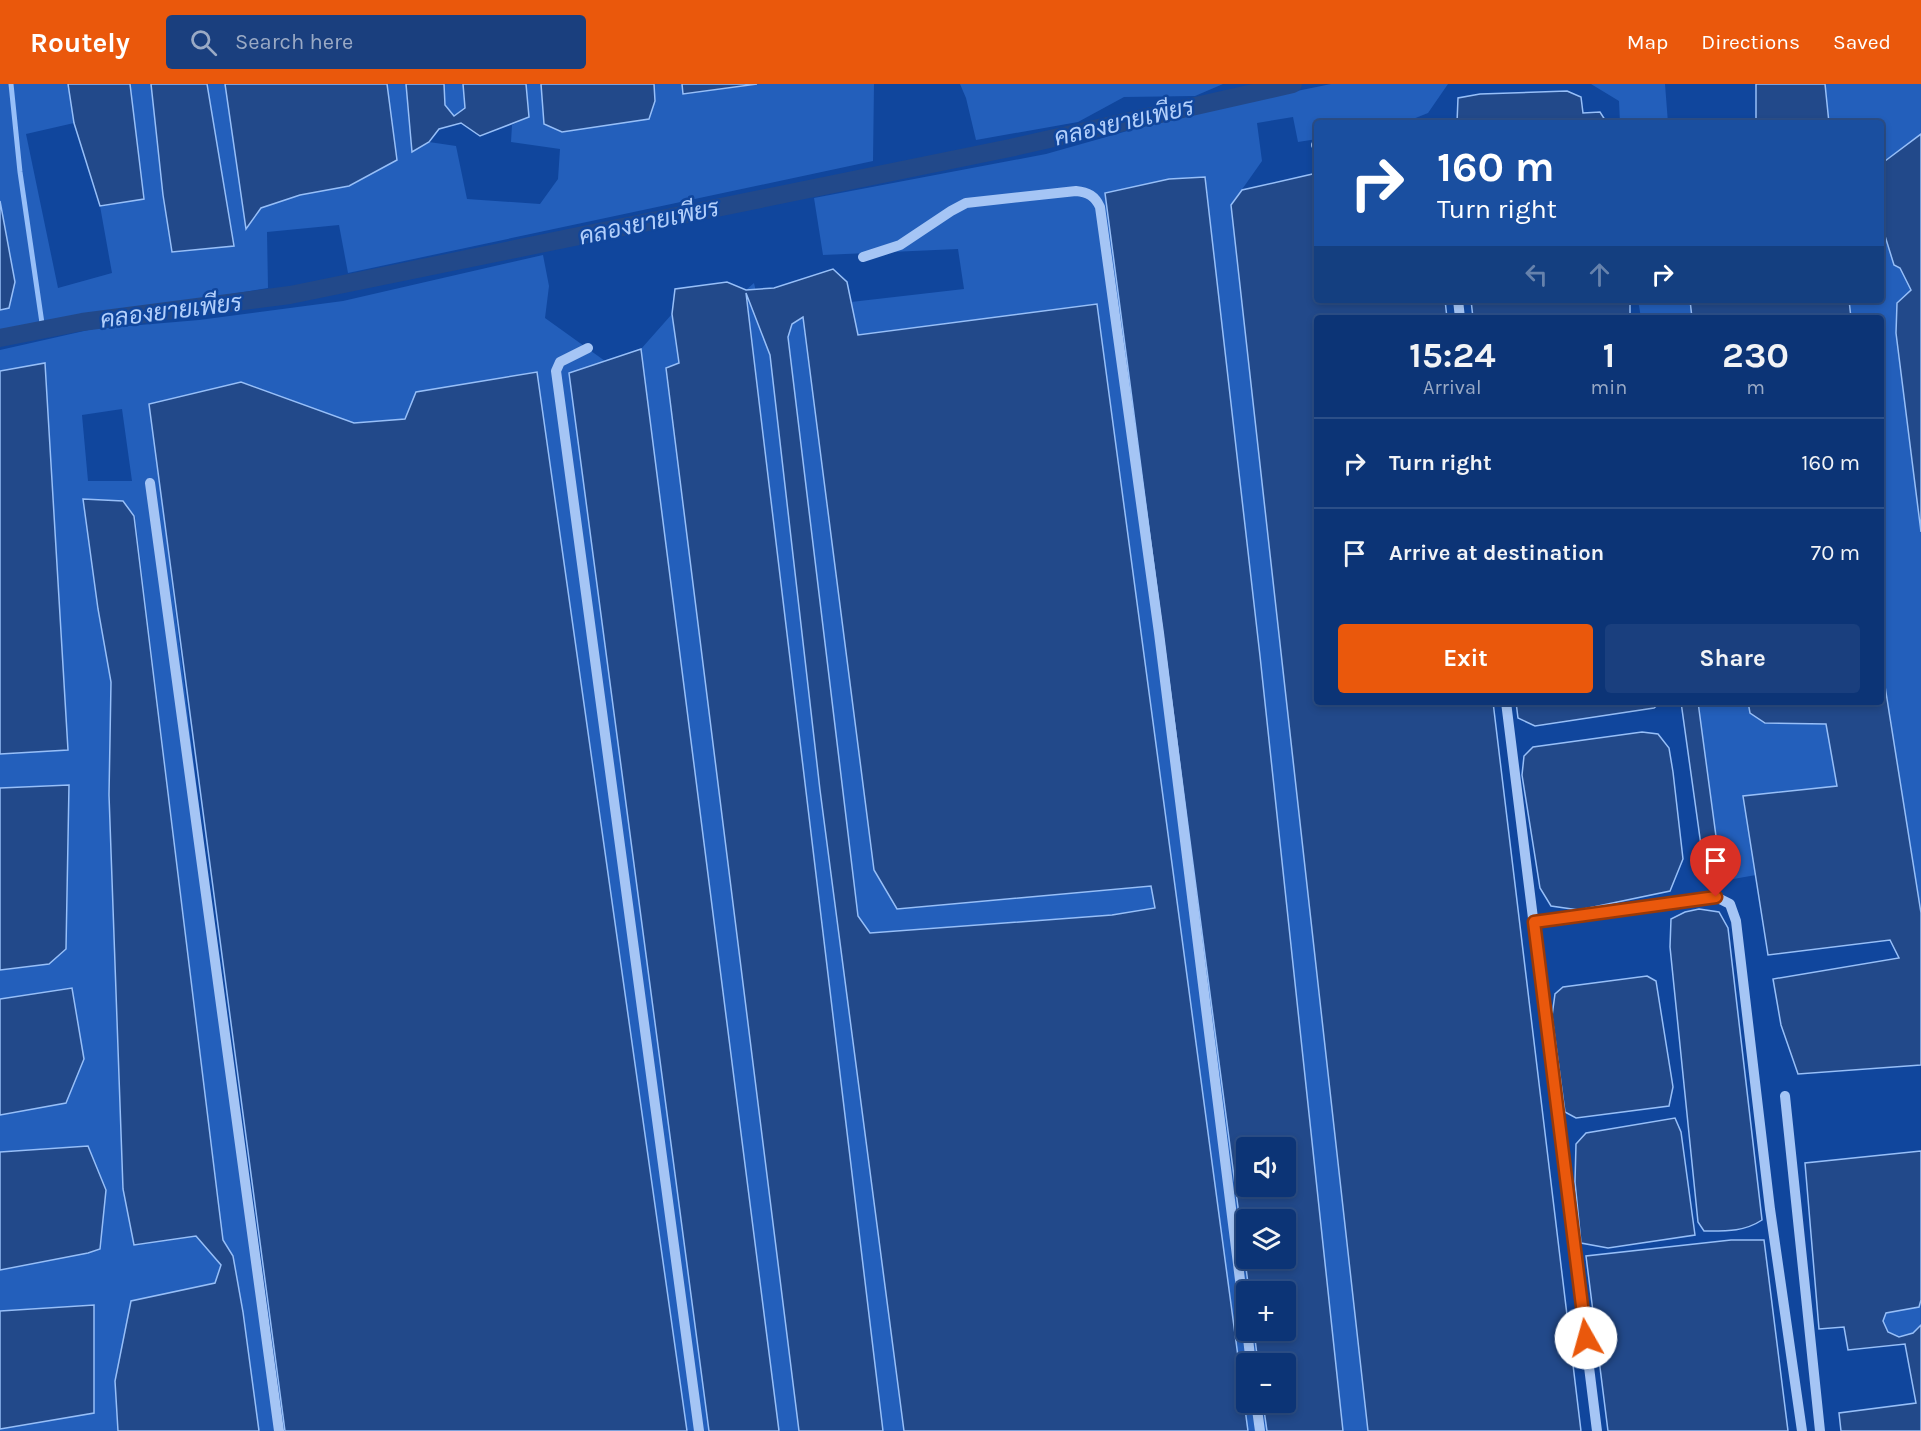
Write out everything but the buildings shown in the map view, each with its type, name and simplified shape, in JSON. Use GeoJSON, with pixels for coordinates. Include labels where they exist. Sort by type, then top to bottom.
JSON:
{"type":"FeatureCollection","features":[{"type":"Feature","properties":{"kind":"lane"},"geometry":{"type":"LineString","coordinates":[[863,257],[900,246],[951,210],[974,201],[1076,191],[1087,192],[1093,196],[1100,207],[1159,633],[1241,1281]]}},
{"type":"Feature","properties":{"kind":"lane"},"geometry":{"type":"LineString","coordinates":[[588,348],[560,362],[556,370],[699,1431]]}},
{"type":"Feature","properties":{"kind":"lane"},"geometry":{"type":"LineString","coordinates":[[150,483],[279,1431]]}},
{"type":"Feature","properties":{"kind":"lane"},"geometry":{"type":"LineString","coordinates":[[1506,705],[1597,1431]]}},
{"type":"Feature","properties":{"kind":"lane"},"geometry":{"type":"LineString","coordinates":[[1534,922],[1716,897],[1730,904],[1736,921],[1770,1209],[1802,1431]]}},
{"type":"Feature","properties":{"kind":"lane"},"geometry":{"type":"LineString","coordinates":[[1785,1096],[1820,1431]]}},
{"type":"Feature","properties":{"kind":"lane"},"geometry":{"type":"LineString","coordinates":[[1258,1413],[1260,1431]]}},
{"type":"Feature","properties":{"kind":"shaded area"},"geometry":{"type":"Polygon","coordinates":[[[0,84],[68,84],[74,123],[26,134],[58,288],[112,273],[100,206],[144,198],[130,84],[151,84],[163,195],[173,252],[234,245],[207,84],[225,84],[246,228],[261,208],[300,195],[349,186],[397,160],[387,84],[406,84],[412,151],[429,142],[456,146],[467,199],[540,204],[558,179],[560,149],[511,142],[512,125],[529,117],[526,84],[541,84],[544,124],[655,101],[654,84],[682,84],[684,94],[757,84],[874,84],[873,161],[348,273],[339,225],[267,232],[268,288],[0,332],[0,84]]]}},
{"type":"Feature","properties":{"kind":"shaded area"},"geometry":{"type":"Polygon","coordinates":[[[68,84],[130,84],[144,199],[100,206],[74,123],[68,84]]]}},
{"type":"Feature","properties":{"kind":"shaded area"},"geometry":{"type":"Polygon","coordinates":[[[151,84],[207,84],[234,246],[172,252],[163,195],[151,84]]]}},
{"type":"Feature","properties":{"kind":"shaded area"},"geometry":{"type":"Polygon","coordinates":[[[225,84],[387,84],[397,160],[349,186],[300,195],[261,208],[246,229],[225,84]]]}},
{"type":"Feature","properties":{"kind":"shaded area"},"geometry":{"type":"Polygon","coordinates":[[[406,84],[444,84],[445,105],[454,116],[465,108],[463,84],[526,84],[529,117],[480,136],[461,123],[439,129],[429,142],[412,152],[406,84]]]}},
{"type":"Feature","properties":{"kind":"shaded area"},"geometry":{"type":"Polygon","coordinates":[[[444,84],[463,84],[465,108],[454,116],[445,105],[444,84]]]}},
{"type":"Feature","properties":{"kind":"shaded area"},"geometry":{"type":"Polygon","coordinates":[[[541,84],[654,84],[655,101],[649,119],[562,132],[544,124],[541,84]]]}},
{"type":"Feature","properties":{"kind":"shaded area"},"geometry":{"type":"Polygon","coordinates":[[[682,84],[757,84],[683,94],[682,84]]]}},
{"type":"Feature","properties":{"kind":"shaded area"},"geometry":{"type":"Polygon","coordinates":[[[960,84],[1223,84],[1195,96],[1124,97],[1078,122],[976,140],[966,98],[960,84]]]}},
{"type":"Feature","properties":{"kind":"shaded area"},"geometry":{"type":"Polygon","coordinates":[[[1331,84],[1448,84],[1428,113],[1410,120],[1314,120],[1314,139],[1298,142],[1293,117],[1257,123],[1262,161],[1231,205],[1368,1431],[1343,1431],[1260,656],[1205,177],[1169,179],[1106,193],[1238,1209],[1236,1209],[1236,1269],[1246,1269],[1248,1281],[1236,1281],[1236,1341],[1255,1341],[1257,1353],[1238,1353],[1097,304],[858,335],[851,302],[964,289],[958,249],[823,255],[814,198],[1046,154],[1198,111],[1331,84]]]}},
{"type":"Feature","properties":{"kind":"shaded area"},"geometry":{"type":"Polygon","coordinates":[[[1591,84],[1665,84],[1668,120],[1620,120],[1619,101],[1591,84]]]}},
{"type":"Feature","properties":{"kind":"shaded area"},"geometry":{"type":"Polygon","coordinates":[[[1756,84],[1825,84],[1829,120],[1756,120],[1756,84]]]}},
{"type":"Feature","properties":{"kind":"shaded area"},"geometry":{"type":"Polygon","coordinates":[[[1825,84],[1921,84],[1921,134],[1884,162],[1884,120],[1829,120],[1825,84]]]}},
{"type":"Feature","properties":{"kind":"shaded area"},"geometry":{"type":"Polygon","coordinates":[[[1567,91],[1581,97],[1583,113],[1600,112],[1605,120],[1457,120],[1458,98],[1480,94],[1567,91]]]}},
{"type":"Feature","properties":{"kind":"shaded area"},"geometry":{"type":"Polygon","coordinates":[[[1921,134],[1921,532],[1896,333],[1897,303],[1911,290],[1900,268],[1894,265],[1884,233],[1884,162],[1921,134]]]}},
{"type":"Feature","properties":{"kind":"shaded area"},"geometry":{"type":"Polygon","coordinates":[[[1314,174],[1314,303],[1445,303],[1447,315],[1314,315],[1314,705],[1493,705],[1581,1431],[1368,1431],[1231,205],[1242,190],[1314,174]]]}},
{"type":"Feature","properties":{"kind":"shaded area"},"geometry":{"type":"Polygon","coordinates":[[[1205,177],[1260,656],[1343,1431],[1267,1431],[1264,1413],[1296,1413],[1296,1353],[1257,1353],[1255,1341],[1296,1341],[1296,1281],[1248,1281],[1246,1269],[1296,1269],[1296,1209],[1238,1209],[1237,1197],[1296,1197],[1296,1137],[1236,1137],[1236,1192],[1105,193],[1169,179],[1205,177]]]}},
{"type":"Feature","properties":{"kind":"shaded area"},"geometry":{"type":"Polygon","coordinates":[[[0,201],[15,282],[9,308],[0,310],[0,201]]]}},
{"type":"Feature","properties":{"kind":"shaded area"},"geometry":{"type":"Polygon","coordinates":[[[1884,233],[1894,265],[1900,268],[1911,290],[1896,333],[1921,532],[1921,913],[1884,680],[1884,315],[1851,315],[1849,303],[1884,303],[1884,233]]]}},
{"type":"Feature","properties":{"kind":"shaded area"},"geometry":{"type":"Polygon","coordinates":[[[543,255],[549,286],[545,318],[605,361],[569,373],[709,1431],[687,1431],[537,373],[405,419],[354,423],[307,406],[175,399],[150,404],[275,1431],[259,1431],[233,1256],[223,1240],[135,516],[123,502],[83,500],[111,682],[109,795],[123,1189],[134,1245],[196,1236],[221,1265],[215,1283],[131,1301],[115,1381],[118,1431],[0,1431],[0,1429],[94,1413],[94,1305],[0,1311],[0,1270],[100,1249],[88,1146],[0,1152],[0,1115],[66,1103],[84,1059],[71,989],[0,999],[0,970],[49,964],[69,785],[0,788],[0,754],[68,750],[45,363],[0,371],[0,350],[93,329],[199,320],[343,301],[543,255]],[[122,409],[82,415],[88,481],[132,481],[122,409]]]}},
{"type":"Feature","properties":{"kind":"shaded area"},"geometry":{"type":"Polygon","coordinates":[[[833,269],[847,282],[858,335],[1097,304],[1238,1353],[1236,1413],[1246,1413],[1248,1431],[904,1431],[820,790],[770,355],[746,293],[883,1431],[799,1431],[666,368],[679,363],[672,314],[675,289],[727,282],[746,290],[774,288],[833,269]],[[803,317],[792,324],[788,337],[858,916],[870,933],[1112,915],[1155,908],[1151,886],[897,909],[874,870],[803,317]]]}},
{"type":"Feature","properties":{"kind":"shaded area"},"geometry":{"type":"Polygon","coordinates":[[[754,283],[770,355],[820,790],[904,1431],[883,1431],[746,290],[754,283]]]}},
{"type":"Feature","properties":{"kind":"shaded area"},"geometry":{"type":"Polygon","coordinates":[[[1471,303],[1630,303],[1630,315],[1473,315],[1471,303]]]}},
{"type":"Feature","properties":{"kind":"shaded area"},"geometry":{"type":"Polygon","coordinates":[[[1638,303],[1690,303],[1692,315],[1640,315],[1638,303]]]}},
{"type":"Feature","properties":{"kind":"shaded area"},"geometry":{"type":"Polygon","coordinates":[[[1690,303],[1849,303],[1851,315],[1692,315],[1690,303]]]}},
{"type":"Feature","properties":{"kind":"shaded area"},"geometry":{"type":"Polygon","coordinates":[[[672,314],[679,363],[666,368],[799,1431],[779,1431],[641,349],[672,314]]]}},
{"type":"Feature","properties":{"kind":"shaded area"},"geometry":{"type":"Polygon","coordinates":[[[803,317],[874,870],[897,908],[1151,886],[1156,908],[1112,915],[869,933],[858,916],[788,336],[792,324],[803,317]]]}},
{"type":"Feature","properties":{"kind":"shaded area"},"geometry":{"type":"Polygon","coordinates":[[[641,349],[779,1431],[709,1431],[569,373],[641,349]]]}},
{"type":"Feature","properties":{"kind":"shaded area"},"geometry":{"type":"Polygon","coordinates":[[[45,363],[68,750],[0,754],[0,371],[45,363]]]}},
{"type":"Feature","properties":{"kind":"shaded area"},"geometry":{"type":"Polygon","coordinates":[[[537,372],[687,1431],[285,1431],[149,404],[241,382],[354,423],[405,419],[416,392],[537,372]]]}},
{"type":"Feature","properties":{"kind":"shaded area"},"geometry":{"type":"Polygon","coordinates":[[[83,499],[123,501],[134,516],[223,1240],[233,1256],[259,1431],[118,1431],[115,1381],[131,1301],[215,1283],[221,1265],[196,1236],[134,1245],[123,1189],[109,795],[111,682],[98,609],[83,499]]]}},
{"type":"Feature","properties":{"kind":"shaded area"},"geometry":{"type":"Polygon","coordinates":[[[1884,680],[1921,913],[1921,1065],[1798,1074],[1781,1025],[1773,979],[1899,958],[1890,940],[1768,955],[1743,796],[1837,786],[1826,724],[1765,723],[1750,713],[1749,705],[1884,705],[1884,680]]]}},
{"type":"Feature","properties":{"kind":"shaded area"},"geometry":{"type":"Polygon","coordinates":[[[1516,705],[1658,705],[1654,708],[1535,726],[1518,718],[1516,705]]]}},
{"type":"Feature","properties":{"kind":"shaded area"},"geometry":{"type":"Polygon","coordinates":[[[1681,705],[1698,705],[1722,881],[1706,881],[1681,705]]]}},
{"type":"Feature","properties":{"kind":"shaded area"},"geometry":{"type":"Polygon","coordinates":[[[1698,705],[1749,705],[1750,713],[1765,723],[1826,723],[1837,786],[1743,797],[1756,875],[1722,881],[1698,705]]]}},
{"type":"Feature","properties":{"kind":"shaded area"},"geometry":{"type":"Polygon","coordinates":[[[1642,732],[1658,734],[1669,748],[1683,859],[1670,891],[1579,910],[1551,906],[1540,888],[1522,775],[1524,756],[1533,747],[1642,732]]]}},
{"type":"Feature","properties":{"kind":"shaded area"},"geometry":{"type":"Polygon","coordinates":[[[69,785],[66,949],[49,964],[0,970],[0,788],[69,785]]]}},
{"type":"Feature","properties":{"kind":"shaded area"},"geometry":{"type":"Polygon","coordinates":[[[1699,909],[1719,912],[1728,928],[1762,1220],[1748,1227],[1734,1230],[1704,1231],[1698,1222],[1670,947],[1671,919],[1685,912],[1699,909]]]}},
{"type":"Feature","properties":{"kind":"shaded area"},"geometry":{"type":"Polygon","coordinates":[[[1647,976],[1656,981],[1673,1087],[1669,1106],[1576,1118],[1565,1112],[1552,1016],[1555,994],[1563,987],[1647,976]]]}},
{"type":"Feature","properties":{"kind":"shaded area"},"geometry":{"type":"Polygon","coordinates":[[[72,988],[84,1059],[66,1103],[0,1115],[0,999],[72,988]]]}},
{"type":"Feature","properties":{"kind":"shaded area"},"geometry":{"type":"Polygon","coordinates":[[[1675,1118],[1681,1132],[1695,1235],[1608,1248],[1581,1243],[1575,1182],[1576,1144],[1586,1133],[1675,1118]]]}},
{"type":"Feature","properties":{"kind":"shaded area"},"geometry":{"type":"Polygon","coordinates":[[[88,1146],[106,1190],[100,1249],[0,1270],[0,1152],[88,1146]]]}},
{"type":"Feature","properties":{"kind":"shaded area"},"geometry":{"type":"Polygon","coordinates":[[[1921,1151],[1921,1300],[1919,1307],[1886,1313],[1883,1321],[1888,1332],[1899,1337],[1913,1333],[1921,1325],[1921,1431],[1841,1431],[1839,1413],[1916,1403],[1905,1344],[1848,1350],[1844,1327],[1819,1329],[1805,1163],[1921,1151]]]}},
{"type":"Feature","properties":{"kind":"shaded area"},"geometry":{"type":"Polygon","coordinates":[[[1731,1240],[1764,1240],[1788,1431],[1608,1431],[1586,1256],[1731,1240]]]}},
{"type":"Feature","properties":{"kind":"shaded area"},"geometry":{"type":"Polygon","coordinates":[[[1921,1300],[1921,1325],[1913,1333],[1899,1337],[1888,1332],[1883,1321],[1886,1312],[1919,1307],[1921,1300]]]}},
{"type":"Feature","properties":{"kind":"shaded area"},"geometry":{"type":"Polygon","coordinates":[[[94,1305],[94,1413],[0,1429],[0,1311],[94,1305]]]}},
{"type":"Feature","properties":{"kind":"shaded area"},"geometry":{"type":"Polygon","coordinates":[[[1246,1413],[1264,1413],[1267,1431],[1248,1431],[1246,1413]]]}},
{"type":"Feature","properties":{"kind":"waterway"},"geometry":{"type":"LineString","coordinates":[[11,84],[20,172],[43,330]]}},
{"type":"Feature","properties":{"kind":"waterway","name":"คลองยายเพียร"},"geometry":{"type":"LineString","coordinates":[[0,338],[82,322],[290,295],[1010,148],[1293,84]]}},
{"type":"Feature","properties":{"kind":"route"},"geometry":{"type":"LineString","coordinates":[[1586,1338],[1534,922],[1716,897]]}}]}
